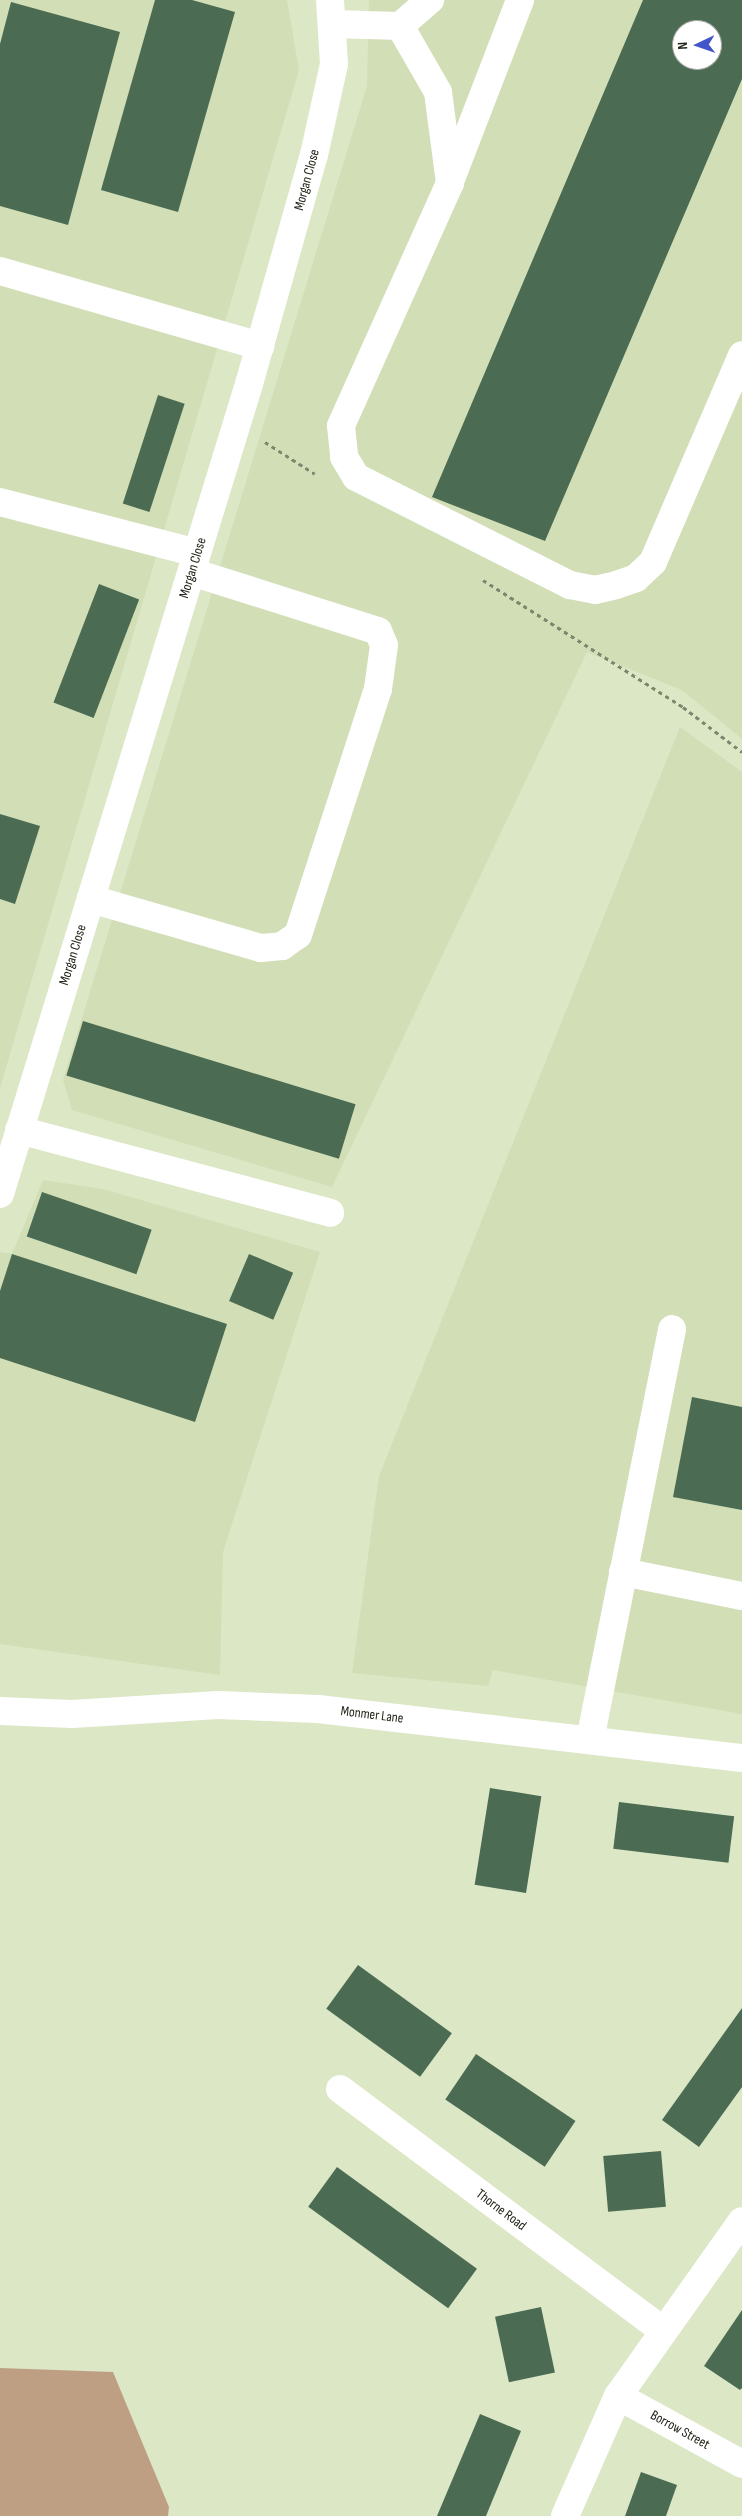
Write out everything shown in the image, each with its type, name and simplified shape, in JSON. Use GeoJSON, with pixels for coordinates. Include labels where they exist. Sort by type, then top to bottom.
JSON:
{"type":"FeatureCollection","features":[{"type":"Feature","properties":{"kind":"street"},"geometry":{"type":"LineString","coordinates":[[400,26],[430,0]]}},
{"type":"Feature","properties":{"kind":"street"},"geometry":{"type":"LineString","coordinates":[[520,0],[450,183],[341,426],[344,457],[356,477],[390,498],[570,585],[595,590],[636,578],[653,562],[742,355]]}},
{"type":"Feature","properties":{"kind":"street"},"geometry":{"type":"LineString","coordinates":[[331,12],[400,26],[438,92],[450,183]]}},
{"type":"Feature","properties":{"kind":"street","name":"Morgan Close"},"geometry":{"type":"LineString","coordinates":[[0,1194],[237,424],[314,155],[334,64],[331,12]]}},
{"type":"Feature","properties":{"kind":"street"},"geometry":{"type":"LineString","coordinates":[[0,271],[260,346]]}},
{"type":"Feature","properties":{"kind":"street"},"geometry":{"type":"LineString","coordinates":[[0,502],[194,562],[378,631],[384,645],[378,689],[298,935],[282,946],[261,948],[91,899]]}},
{"type":"Feature","properties":{"kind":"street"},"geometry":{"type":"LineString","coordinates":[[19,1130],[330,1213]]}},
{"type":"Feature","properties":{"kind":"street"},"geometry":{"type":"LineString","coordinates":[[590,1740],[672,1330]]}},
{"type":"Feature","properties":{"kind":"street"},"geometry":{"type":"LineString","coordinates":[[623,1572],[742,1596]]}},
{"type":"Feature","properties":{"kind":"street","name":"Monmer Lane"},"geometry":{"type":"LineString","coordinates":[[0,1711],[72,1714],[218,1705],[318,1709],[742,1758]]}},
{"type":"Feature","properties":{"kind":"street","name":"Thorne Road"},"geometry":{"type":"LineString","coordinates":[[340,2089],[662,2330]]}},
{"type":"Feature","properties":{"kind":"street"},"geometry":{"type":"LineString","coordinates":[[565,2516],[618,2396],[662,2330],[742,2221]]}},
{"type":"Feature","properties":{"kind":"street","name":"Borrow Street"},"geometry":{"type":"LineString","coordinates":[[618,2396],[742,2464]]}},
{"type":"Feature","properties":{"kind":"path"},"geometry":{"type":"LineString","coordinates":[[237,424],[321,478]]}},
{"type":"Feature","properties":{"kind":"path"},"geometry":{"type":"LineString","coordinates":[[481,579],[683,707],[742,752]]}},
{"type":"Feature","properties":{"kind":"shaded area"},"geometry":{"type":"Polygon","coordinates":[[[0,0],[287,0],[299,70],[0,1088],[0,0]]]}},
{"type":"Feature","properties":{"kind":"shaded area"},"geometry":{"type":"Polygon","coordinates":[[[369,0],[742,0],[742,739],[682,690],[587,652],[332,1187],[72,1110],[63,1080],[367,86],[369,0]]]}},
{"type":"Feature","properties":{"kind":"shaded area"},"geometry":{"type":"Polygon","coordinates":[[[680,727],[742,772],[742,1714],[493,1670],[488,1686],[352,1673],[379,1476],[680,727]]]}},
{"type":"Feature","properties":{"kind":"shaded area"},"geometry":{"type":"Polygon","coordinates":[[[43,1180],[103,1189],[320,1252],[223,1552],[220,1675],[0,1644],[0,1252],[12,1254],[43,1180]]]}},
{"type":"Feature","properties":{"kind":"shaded area"},"geometry":{"type":"Polygon","coordinates":[[[0,2368],[113,2372],[169,2507],[168,2516],[0,2516],[0,2368]]]}},
{"type":"Feature","properties":{"kind":"building"},"geometry":{"type":"Polygon","coordinates":[[[155,0],[192,0],[235,12],[178,212],[101,190],[155,0]]]}},
{"type":"Feature","properties":{"kind":"building"},"geometry":{"type":"Polygon","coordinates":[[[643,0],[742,0],[742,79],[545,541],[432,497],[643,0]]]}},
{"type":"Feature","properties":{"kind":"building"},"geometry":{"type":"Polygon","coordinates":[[[11,2],[120,32],[68,225],[0,206],[0,44],[11,2]]]}},
{"type":"Feature","properties":{"kind":"building"},"geometry":{"type":"Polygon","coordinates":[[[158,395],[185,404],[149,512],[123,503],[158,395]]]}},
{"type":"Feature","properties":{"kind":"building"},"geometry":{"type":"Polygon","coordinates":[[[99,584],[139,599],[94,718],[53,703],[99,584]]]}},
{"type":"Feature","properties":{"kind":"building"},"geometry":{"type":"Polygon","coordinates":[[[0,814],[40,826],[15,904],[0,899],[0,814]]]}},
{"type":"Feature","properties":{"kind":"building"},"geometry":{"type":"Polygon","coordinates":[[[83,1021],[356,1104],[339,1159],[66,1076],[83,1021]]]}},
{"type":"Feature","properties":{"kind":"building"},"geometry":{"type":"Polygon","coordinates":[[[42,1192],[152,1230],[136,1274],[27,1236],[42,1192]]]}},
{"type":"Feature","properties":{"kind":"building"},"geometry":{"type":"Polygon","coordinates":[[[12,1254],[227,1324],[195,1422],[0,1358],[0,1291],[12,1254]]]}},
{"type":"Feature","properties":{"kind":"building"},"geometry":{"type":"Polygon","coordinates":[[[249,1254],[293,1273],[273,1320],[229,1301],[249,1254]]]}},
{"type":"Feature","properties":{"kind":"building"},"geometry":{"type":"Polygon","coordinates":[[[692,1397],[742,1407],[742,1510],[673,1497],[692,1397]]]}},
{"type":"Feature","properties":{"kind":"building"},"geometry":{"type":"Polygon","coordinates":[[[490,1788],[541,1796],[526,1893],[475,1885],[490,1788]]]}},
{"type":"Feature","properties":{"kind":"building"},"geometry":{"type":"Polygon","coordinates":[[[619,1802],[734,1816],[728,1863],[613,1849],[619,1802]]]}},
{"type":"Feature","properties":{"kind":"building"},"geometry":{"type":"Polygon","coordinates":[[[358,1965],[452,2033],[420,2077],[326,2009],[358,1965]]]}},
{"type":"Feature","properties":{"kind":"building"},"geometry":{"type":"Polygon","coordinates":[[[742,2008],[742,2087],[699,2147],[662,2120],[742,2008]]]}},
{"type":"Feature","properties":{"kind":"building"},"geometry":{"type":"Polygon","coordinates":[[[476,2054],[575,2121],[545,2167],[445,2100],[476,2054]]]}},
{"type":"Feature","properties":{"kind":"building"},"geometry":{"type":"Polygon","coordinates":[[[661,2151],[666,2207],[608,2212],[603,2156],[661,2151]]]}},
{"type":"Feature","properties":{"kind":"building"},"geometry":{"type":"Polygon","coordinates":[[[337,2167],[477,2269],[448,2308],[308,2207],[337,2167]]]}},
{"type":"Feature","properties":{"kind":"building"},"geometry":{"type":"Polygon","coordinates":[[[541,2307],[555,2373],[509,2382],[495,2317],[541,2307]]]}},
{"type":"Feature","properties":{"kind":"building"},"geometry":{"type":"Polygon","coordinates":[[[742,2310],[742,2388],[740,2390],[704,2366],[742,2310]]]}},
{"type":"Feature","properties":{"kind":"building"},"geometry":{"type":"Polygon","coordinates":[[[480,2414],[521,2431],[486,2516],[437,2516],[480,2414]]]}},
{"type":"Feature","properties":{"kind":"building"},"geometry":{"type":"Polygon","coordinates":[[[641,2472],[677,2485],[666,2516],[625,2516],[641,2472]]]}}]}
